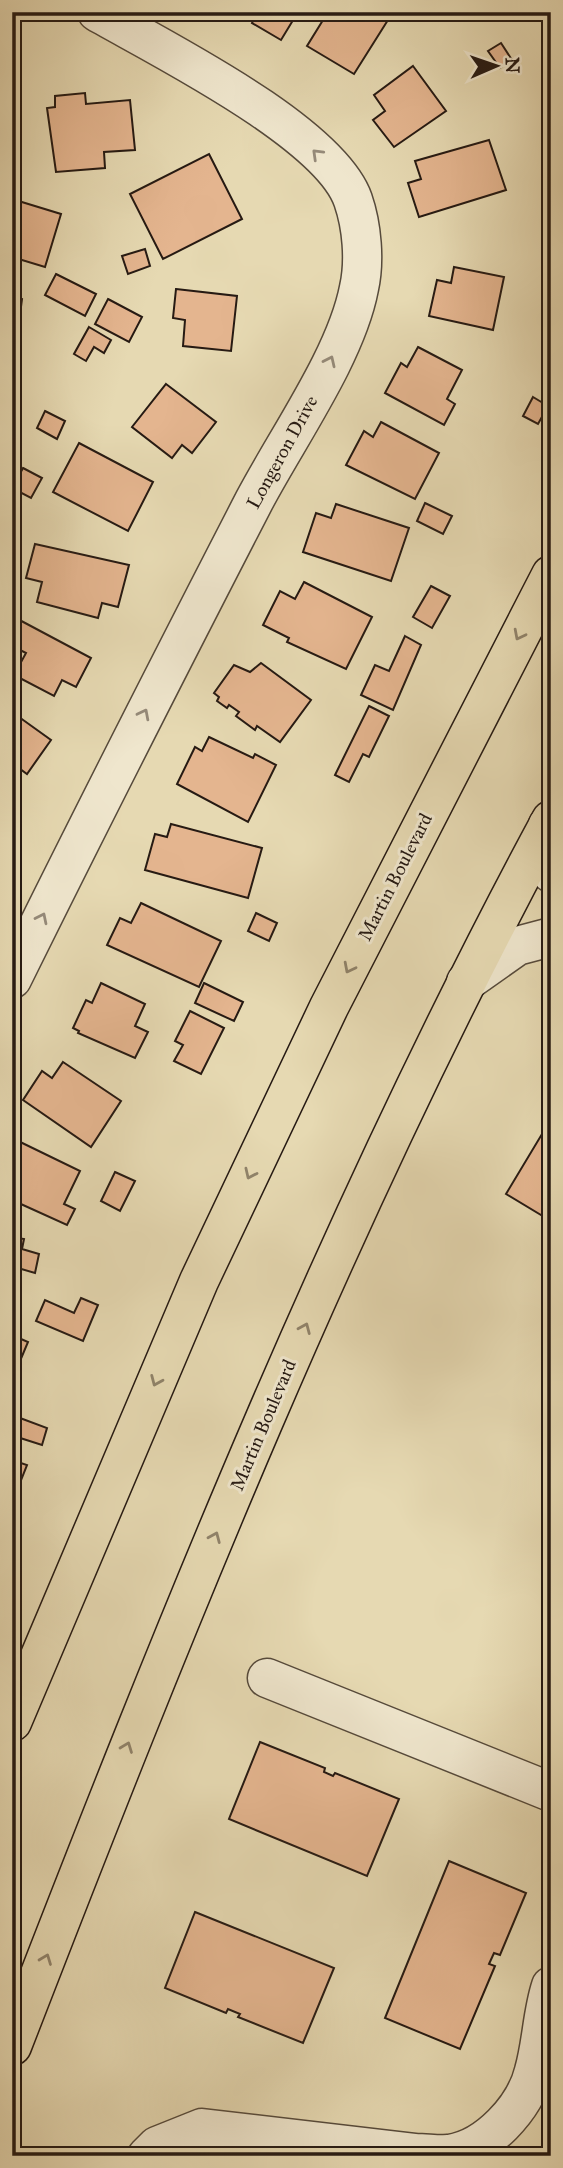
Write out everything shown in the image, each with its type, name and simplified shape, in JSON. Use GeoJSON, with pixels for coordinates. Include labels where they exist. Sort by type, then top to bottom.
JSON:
{"type":"FeatureCollection","features":[{"type":"Feature","properties":{"kind":"main road","name":"Martin Boulevard"},"geometry":{"type":"LineString","coordinates":[[12,1723],[199,1281],[329,1007],[551,575]]}},
{"type":"Feature","properties":{"kind":"main road","name":"Martin Boulevard"},"geometry":{"type":"LineString","coordinates":[[12,2046],[156,1673],[337,1252],[466,982],[549,823]]}},
{"type":"Feature","properties":{"kind":"street","name":"Longeron Drive"},"geometry":{"type":"LineString","coordinates":[[12,979],[116,768],[272,467],[328,368],[359,287],[361,235],[352,198],[337,173],[288,126],[200,70],[97,12]]}},
{"type":"Feature","properties":{"kind":"street"},"geometry":{"type":"LineString","coordinates":[[549,823],[551,873]]}},
{"type":"Feature","properties":{"kind":"street"},"geometry":{"type":"LineString","coordinates":[[466,982],[517,946],[551,937]]}},
{"type":"Feature","properties":{"kind":"street"},"geometry":{"type":"LineString","coordinates":[[267,1678],[551,1793]]}},
{"type":"Feature","properties":{"kind":"street"},"geometry":{"type":"LineString","coordinates":[[147,2156],[157,2146],[202,2128],[416,2153],[450,2154],[477,2144],[498,2129],[515,2108],[534,2074],[550,1994]]}},
{"type":"Feature","properties":{"kind":"building"},"geometry":{"type":"Polygon","coordinates":[[[257,12],[298,12],[281,40],[252,23],[257,12]]]}},
{"type":"Feature","properties":{"kind":"building"},"geometry":{"type":"Polygon","coordinates":[[[328,12],[393,12],[354,74],[307,46],[328,12]]]}},
{"type":"Feature","properties":{"kind":"building"},"geometry":{"type":"Polygon","coordinates":[[[501,43],[512,60],[500,68],[488,51],[501,43]]]}},
{"type":"Feature","properties":{"kind":"building"},"geometry":{"type":"Polygon","coordinates":[[[413,66],[446,111],[394,147],[373,120],[385,111],[374,95],[413,66]]]}},
{"type":"Feature","properties":{"kind":"building"},"geometry":{"type":"Polygon","coordinates":[[[85,93],[86,104],[130,100],[135,150],[104,152],[105,168],[56,172],[47,108],[55,107],[55,96],[85,93]]]}},
{"type":"Feature","properties":{"kind":"building"},"geometry":{"type":"Polygon","coordinates":[[[489,140],[506,190],[419,217],[408,183],[421,179],[415,161],[489,140]]]}},
{"type":"Feature","properties":{"kind":"building"},"geometry":{"type":"Polygon","coordinates":[[[209,154],[242,219],[163,259],[130,194],[209,154]]]}},
{"type":"Feature","properties":{"kind":"building"},"geometry":{"type":"Polygon","coordinates":[[[12,199],[61,214],[45,267],[12,257],[12,199]]]}},
{"type":"Feature","properties":{"kind":"building"},"geometry":{"type":"Polygon","coordinates":[[[145,249],[150,266],[128,274],[122,256],[145,249]]]}},
{"type":"Feature","properties":{"kind":"building"},"geometry":{"type":"Polygon","coordinates":[[[454,267],[504,277],[493,330],[429,316],[437,280],[451,283],[454,267]]]}},
{"type":"Feature","properties":{"kind":"building"},"geometry":{"type":"Polygon","coordinates":[[[56,274],[96,294],[85,316],[45,295],[56,274]]]}},
{"type":"Feature","properties":{"kind":"building"},"geometry":{"type":"Polygon","coordinates":[[[176,289],[237,296],[231,351],[183,346],[185,320],[173,318],[176,289]]]}},
{"type":"Feature","properties":{"kind":"building"},"geometry":{"type":"Polygon","coordinates":[[[12,297],[22,299],[15,353],[12,353],[12,297]]]}},
{"type":"Feature","properties":{"kind":"building"},"geometry":{"type":"Polygon","coordinates":[[[108,299],[142,317],[129,342],[95,324],[108,299]]]}},
{"type":"Feature","properties":{"kind":"building"},"geometry":{"type":"Polygon","coordinates":[[[89,327],[111,340],[104,353],[94,347],[86,361],[74,354],[89,327]]]}},
{"type":"Feature","properties":{"kind":"building"},"geometry":{"type":"Polygon","coordinates":[[[418,347],[462,370],[447,399],[455,404],[444,425],[385,393],[401,363],[407,367],[418,347]]]}},
{"type":"Feature","properties":{"kind":"building"},"geometry":{"type":"Polygon","coordinates":[[[166,384],[216,422],[192,453],[182,445],[172,458],[132,427],[166,384]]]}},
{"type":"Feature","properties":{"kind":"building"},"geometry":{"type":"Polygon","coordinates":[[[533,397],[548,406],[538,424],[523,416],[533,397]]]}},
{"type":"Feature","properties":{"kind":"building"},"geometry":{"type":"Polygon","coordinates":[[[45,411],[65,421],[57,439],[37,428],[45,411]]]}},
{"type":"Feature","properties":{"kind":"building"},"geometry":{"type":"Polygon","coordinates":[[[381,422],[439,453],[415,499],[346,465],[364,431],[373,437],[381,422]]]}},
{"type":"Feature","properties":{"kind":"building"},"geometry":{"type":"Polygon","coordinates":[[[79,443],[153,482],[128,531],[53,492],[79,443]]]}},
{"type":"Feature","properties":{"kind":"building"},"geometry":{"type":"Polygon","coordinates":[[[23,468],[42,478],[31,498],[12,488],[23,468]]]}},
{"type":"Feature","properties":{"kind":"building"},"geometry":{"type":"Polygon","coordinates":[[[425,503],[452,516],[443,534],[417,521],[425,503]]]}},
{"type":"Feature","properties":{"kind":"building"},"geometry":{"type":"Polygon","coordinates":[[[336,504],[409,528],[391,581],[303,552],[316,513],[331,518],[336,504]]]}},
{"type":"Feature","properties":{"kind":"building"},"geometry":{"type":"Polygon","coordinates":[[[35,544],[129,565],[118,607],[102,603],[98,618],[37,602],[42,582],[26,578],[35,544]]]}},
{"type":"Feature","properties":{"kind":"building"},"geometry":{"type":"Polygon","coordinates":[[[304,582],[372,617],[346,669],[287,642],[289,638],[263,625],[280,591],[295,599],[304,582]]]}},
{"type":"Feature","properties":{"kind":"building"},"geometry":{"type":"Polygon","coordinates":[[[431,586],[450,596],[432,628],[413,617],[431,586]]]}},
{"type":"Feature","properties":{"kind":"building"},"geometry":{"type":"Polygon","coordinates":[[[12,616],[91,658],[76,687],[62,680],[54,696],[14,675],[26,653],[12,646],[12,616]]]}},
{"type":"Feature","properties":{"kind":"building"},"geometry":{"type":"Polygon","coordinates":[[[405,636],[421,645],[393,710],[361,695],[375,665],[389,671],[405,636]]]}},
{"type":"Feature","properties":{"kind":"building"},"geometry":{"type":"Polygon","coordinates":[[[261,663],[311,700],[280,742],[257,726],[255,730],[236,716],[239,712],[217,701],[219,697],[214,693],[234,665],[250,672],[261,663]]]}},
{"type":"Feature","properties":{"kind":"building"},"geometry":{"type":"Polygon","coordinates":[[[369,706],[389,716],[369,757],[363,754],[349,782],[335,775],[369,706]]]}},
{"type":"Feature","properties":{"kind":"building"},"geometry":{"type":"Polygon","coordinates":[[[12,712],[51,740],[27,774],[16,766],[12,772],[12,712]]]}},
{"type":"Feature","properties":{"kind":"building"},"geometry":{"type":"Polygon","coordinates":[[[209,737],[253,758],[255,754],[276,765],[248,822],[177,784],[195,747],[202,751],[209,737]]]}},
{"type":"Feature","properties":{"kind":"building"},"geometry":{"type":"Polygon","coordinates":[[[171,824],[262,848],[248,898],[145,870],[155,834],[167,837],[171,824]]]}},
{"type":"Feature","properties":{"kind":"building"},"geometry":{"type":"Polygon","coordinates":[[[141,903],[221,941],[199,987],[107,945],[120,918],[131,923],[141,903]]]}},
{"type":"Feature","properties":{"kind":"building"},"geometry":{"type":"Polygon","coordinates":[[[256,913],[277,923],[269,941],[248,931],[256,913]]]}},
{"type":"Feature","properties":{"kind":"building"},"geometry":{"type":"Polygon","coordinates":[[[101,983],[145,1004],[135,1026],[148,1032],[135,1058],[78,1033],[79,1031],[73,1028],[86,1000],[92,1003],[101,983]]]}},
{"type":"Feature","properties":{"kind":"building"},"geometry":{"type":"Polygon","coordinates":[[[204,983],[243,1002],[234,1021],[195,1003],[204,983]]]}},
{"type":"Feature","properties":{"kind":"building"},"geometry":{"type":"Polygon","coordinates":[[[190,1011],[224,1028],[201,1074],[174,1061],[183,1045],[175,1041],[190,1011]]]}},
{"type":"Feature","properties":{"kind":"building"},"geometry":{"type":"Polygon","coordinates":[[[63,1062],[121,1101],[91,1147],[23,1100],[42,1071],[52,1078],[63,1062]]]}},
{"type":"Feature","properties":{"kind":"building"},"geometry":{"type":"Polygon","coordinates":[[[551,1119],[551,1221],[506,1194],[551,1119]]]}},
{"type":"Feature","properties":{"kind":"building"},"geometry":{"type":"Polygon","coordinates":[[[12,1138],[80,1171],[64,1204],[75,1209],[67,1225],[12,1200],[12,1138]]]}},
{"type":"Feature","properties":{"kind":"building"},"geometry":{"type":"Polygon","coordinates":[[[115,1172],[135,1181],[120,1211],[101,1201],[115,1172]]]}},
{"type":"Feature","properties":{"kind":"building"},"geometry":{"type":"Polygon","coordinates":[[[12,1237],[24,1239],[22,1249],[39,1254],[35,1273],[18,1268],[13,1291],[12,1237]]]}},
{"type":"Feature","properties":{"kind":"building"},"geometry":{"type":"Polygon","coordinates":[[[81,1298],[98,1305],[83,1341],[36,1321],[45,1300],[74,1313],[81,1298]]]}},
{"type":"Feature","properties":{"kind":"building"},"geometry":{"type":"Polygon","coordinates":[[[12,1335],[28,1342],[12,1380],[12,1335]]]}},
{"type":"Feature","properties":{"kind":"building"},"geometry":{"type":"Polygon","coordinates":[[[20,1418],[47,1428],[42,1445],[14,1436],[20,1418]]]}},
{"type":"Feature","properties":{"kind":"building"},"geometry":{"type":"Polygon","coordinates":[[[12,1460],[27,1465],[12,1503],[12,1460]]]}},
{"type":"Feature","properties":{"kind":"building"},"geometry":{"type":"Polygon","coordinates":[[[260,1742],[325,1768],[324,1772],[333,1776],[335,1773],[399,1799],[367,1876],[229,1819],[260,1742]]]}},
{"type":"Feature","properties":{"kind":"building"},"geometry":{"type":"Polygon","coordinates":[[[449,1861],[526,1893],[500,1955],[494,1953],[489,1964],[495,1966],[460,2049],[385,2018],[449,1861]]]}},
{"type":"Feature","properties":{"kind":"building"},"geometry":{"type":"Polygon","coordinates":[[[195,1912],[334,1968],[303,2043],[238,2017],[240,2014],[228,2009],[226,2013],[165,1988],[195,1912]]]}}]}
